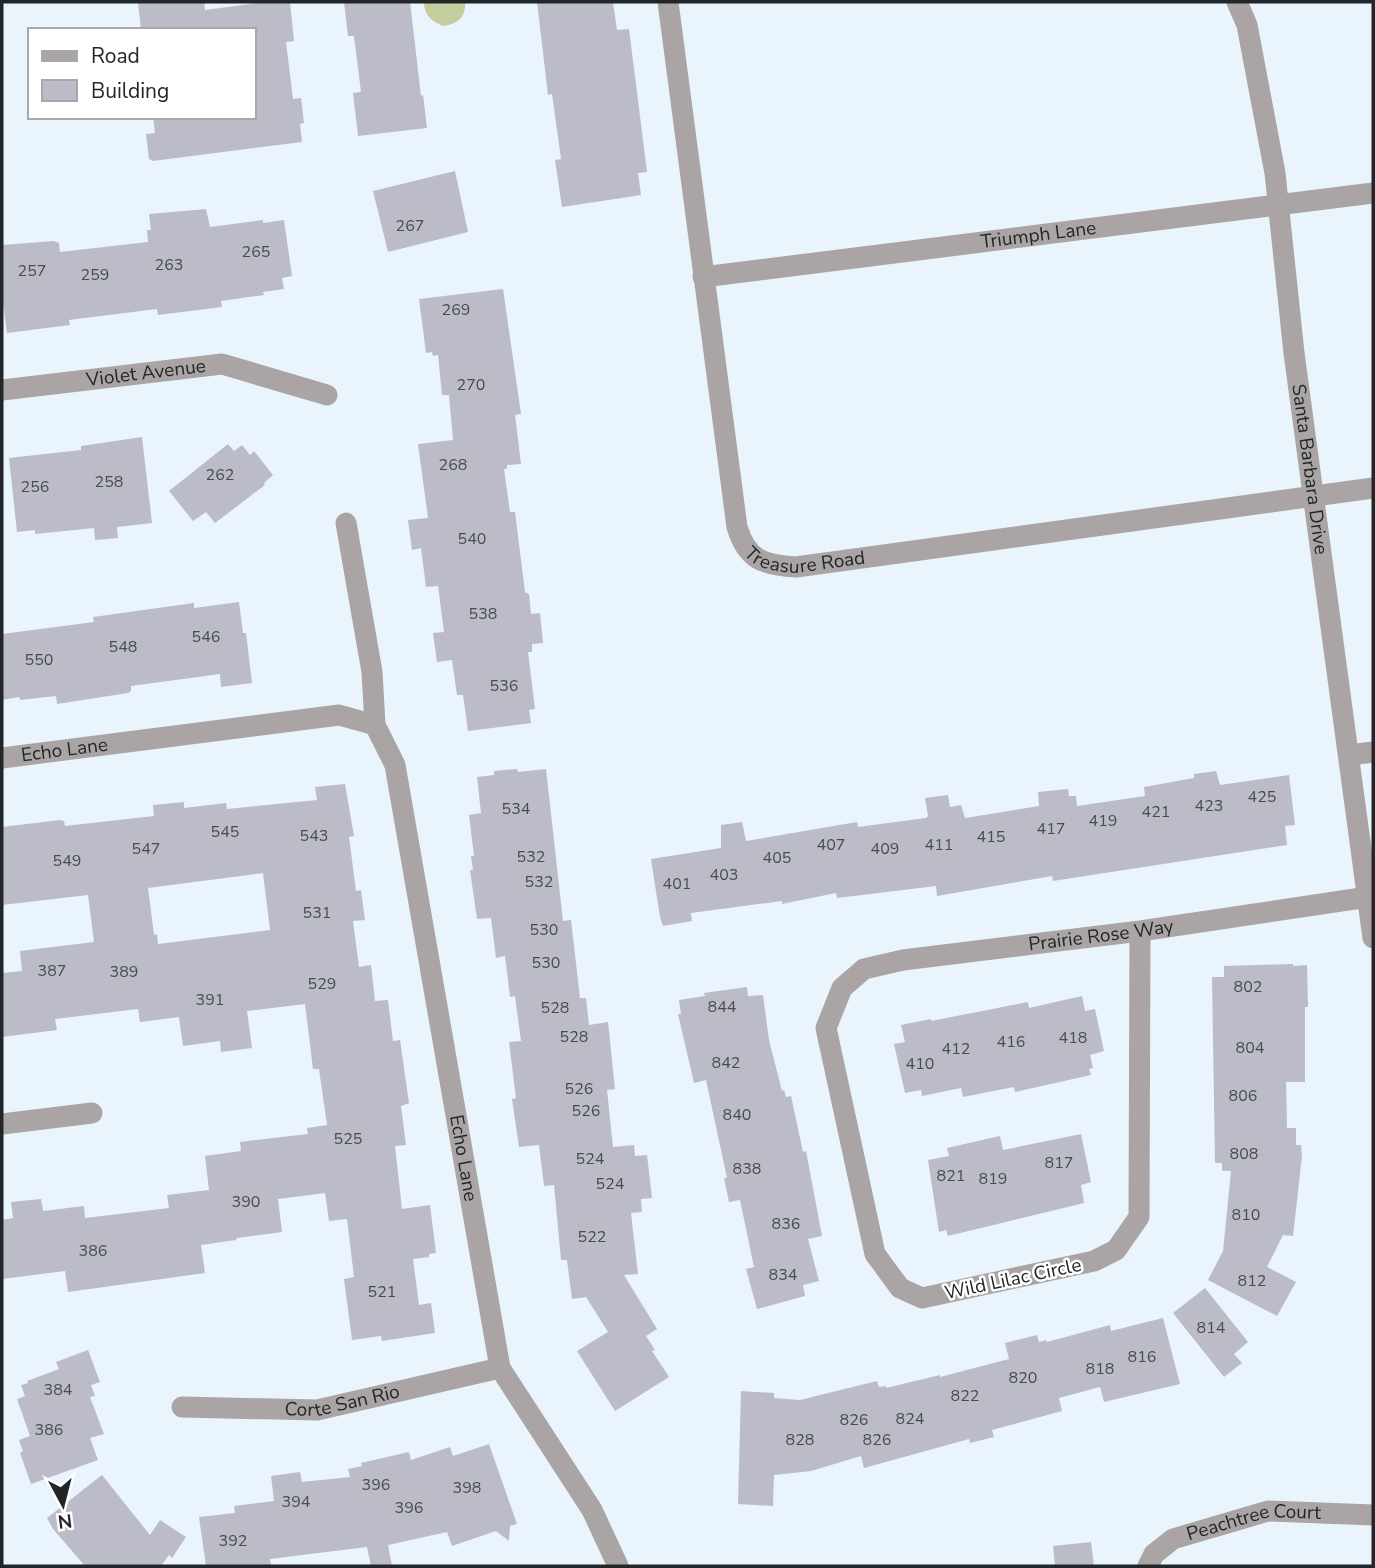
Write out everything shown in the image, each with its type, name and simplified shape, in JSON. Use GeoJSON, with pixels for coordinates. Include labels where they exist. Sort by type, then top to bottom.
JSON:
{"type":"FeatureCollection","features":[{"type":"Feature","properties":{"kind":"street","name":"Treasure Road"},"geometry":{"type":"LineString","coordinates":[[668,2],[737,527],[742,542],[752,555],[772,565],[809,565],[1373,488]]}},
{"type":"Feature","properties":{"kind":"street","name":"Santa Barbara Drive"},"geometry":{"type":"LineString","coordinates":[[1237,2],[1247,25],[1262,97],[1279,205],[1294,353],[1373,938]]}},
{"type":"Feature","properties":{"kind":"street","name":"Triumph Lane"},"geometry":{"type":"LineString","coordinates":[[703,277],[1373,193]]}},
{"type":"Feature","properties":{"kind":"street","name":"Violet Avenue"},"geometry":{"type":"LineString","coordinates":[[2,390],[222,364],[327,395]]}},
{"type":"Feature","properties":{"kind":"street","name":"Echo Lane"},"geometry":{"type":"LineString","coordinates":[[346,523],[372,672],[375,724],[395,765],[500,1368],[592,1510],[618,1566]]}},
{"type":"Feature","properties":{"kind":"street","name":"Echo Lane"},"geometry":{"type":"LineString","coordinates":[[2,758],[339,715],[375,724]]}},
{"type":"Feature","properties":{"kind":"street"},"geometry":{"type":"LineString","coordinates":[[1350,755],[1373,752]]}},
{"type":"Feature","properties":{"kind":"street","name":"Prairie Rose Way"},"geometry":{"type":"LineString","coordinates":[[842,988],[864,969],[903,960],[1140,931],[1368,898]]}},
{"type":"Feature","properties":{"kind":"street","name":"Wild Lilac Circle"},"geometry":{"type":"LineString","coordinates":[[842,988],[826,1028],[875,1254],[900,1288],[922,1298],[1094,1261],[1116,1250],[1139,1217],[1140,931]]}},
{"type":"Feature","properties":{"kind":"street"},"geometry":{"type":"LineString","coordinates":[[2,1124],[92,1113]]}},
{"type":"Feature","properties":{"kind":"street","name":"Corte San Rio"},"geometry":{"type":"LineString","coordinates":[[182,1407],[317,1410],[500,1368]]}},
{"type":"Feature","properties":{"kind":"street","name":"Peachtree Court"},"geometry":{"type":"LineString","coordinates":[[1148,1566],[1154,1554],[1173,1539],[1268,1511],[1373,1515]]}},
{"type":"Feature","properties":{"kind":"green space"},"geometry":{"type":"Polygon","coordinates":[[[424,2],[465,2],[465,7],[460,19],[443,26],[429,17],[424,2]]]}},
{"type":"Feature","properties":{"kind":"building"},"geometry":{"type":"Polygon","coordinates":[[[138,2],[204,2],[205,10],[266,2],[290,2],[294,41],[286,42],[293,99],[301,98],[304,123],[300,124],[302,142],[153,161],[149,159],[146,134],[155,133],[153,119],[256,119],[256,28],[141,28],[138,2]]]}},
{"type":"Feature","properties":{"kind":"building"},"geometry":{"type":"Polygon","coordinates":[[[344,2],[410,2],[427,128],[358,136],[353,93],[361,92],[354,36],[348,36],[344,2]]]}},
{"type":"Feature","properties":{"kind":"building"},"geometry":{"type":"Polygon","coordinates":[[[537,2],[613,2],[617,30],[629,29],[647,172],[638,173],[641,195],[562,207],[555,160],[561,159],[552,94],[548,95],[537,2]]]}},
{"type":"Feature","properties":{"kind":"building"},"geometry":{"type":"Polygon","coordinates":[[[455,171],[468,232],[388,252],[373,191],[455,171]]]}},
{"type":"Feature","properties":{"kind":"building"},"geometry":{"type":"Polygon","coordinates":[[[206,209],[210,227],[284,220],[292,276],[282,278],[284,289],[263,292],[264,295],[221,301],[222,307],[158,315],[157,309],[69,320],[70,325],[7,333],[2,294],[2,245],[54,241],[59,243],[60,252],[148,242],[147,230],[151,230],[149,214],[206,209]]]}},
{"type":"Feature","properties":{"kind":"building"},"geometry":{"type":"Polygon","coordinates":[[[503,289],[521,414],[515,415],[521,464],[507,465],[507,469],[504,469],[510,512],[515,512],[525,592],[529,594],[531,614],[540,613],[543,643],[532,644],[532,652],[528,652],[535,709],[529,710],[531,723],[468,731],[463,695],[457,695],[452,660],[437,662],[433,633],[444,632],[438,586],[426,587],[421,548],[412,550],[408,520],[428,518],[418,444],[453,440],[449,395],[442,395],[438,355],[426,353],[419,299],[503,289]]]}},
{"type":"Feature","properties":{"kind":"building"},"geometry":{"type":"Polygon","coordinates":[[[142,437],[152,523],[117,527],[118,538],[95,540],[94,528],[35,534],[35,530],[17,532],[9,458],[81,450],[81,446],[142,437]]]}},
{"type":"Feature","properties":{"kind":"building"},"geometry":{"type":"Polygon","coordinates":[[[228,444],[234,451],[242,445],[250,455],[254,451],[273,475],[265,485],[215,523],[206,512],[193,521],[169,491],[228,444]]]}},
{"type":"Feature","properties":{"kind":"building"},"geometry":{"type":"Polygon","coordinates":[[[239,602],[252,683],[221,687],[220,674],[131,686],[128,693],[57,704],[56,696],[2,700],[2,634],[94,622],[93,617],[194,603],[194,608],[239,602]]]}},
{"type":"Feature","properties":{"kind":"building"},"geometry":{"type":"Polygon","coordinates":[[[517,769],[518,772],[546,769],[563,921],[571,920],[580,998],[586,998],[589,1025],[608,1022],[615,1089],[607,1090],[613,1147],[634,1145],[635,1156],[647,1155],[652,1198],[641,1199],[642,1212],[631,1213],[638,1274],[624,1275],[657,1329],[646,1336],[655,1350],[652,1351],[669,1377],[615,1411],[577,1351],[608,1332],[586,1297],[572,1299],[567,1260],[561,1260],[554,1185],[544,1186],[539,1145],[519,1147],[512,1099],[516,1098],[509,1042],[521,1041],[515,996],[510,997],[505,956],[496,958],[491,918],[477,919],[470,870],[473,870],[471,856],[474,856],[469,815],[481,813],[477,777],[494,775],[494,771],[517,769]]]}},
{"type":"Feature","properties":{"kind":"building"},"geometry":{"type":"Polygon","coordinates":[[[1216,771],[1220,785],[1289,775],[1295,825],[1285,826],[1287,845],[1053,881],[1052,876],[937,896],[936,886],[837,898],[836,893],[782,904],[782,901],[691,913],[692,921],[663,926],[660,917],[651,859],[721,848],[721,825],[742,822],[746,841],[857,822],[858,827],[926,818],[925,798],[948,795],[950,807],[961,805],[965,818],[1039,806],[1038,792],[1068,789],[1069,796],[1076,796],[1077,806],[1145,796],[1144,787],[1216,771]]]}},
{"type":"Feature","properties":{"kind":"building"},"geometry":{"type":"Polygon","coordinates":[[[345,784],[354,836],[349,837],[356,891],[361,890],[365,920],[353,921],[359,967],[371,965],[375,1001],[388,1000],[393,1041],[400,1040],[409,1103],[401,1106],[406,1145],[395,1146],[402,1209],[430,1205],[436,1253],[429,1254],[429,1257],[413,1259],[419,1305],[431,1303],[435,1333],[382,1341],[381,1336],[352,1340],[344,1279],[354,1277],[347,1219],[329,1221],[325,1193],[278,1199],[282,1232],[201,1245],[205,1273],[68,1292],[65,1271],[2,1279],[2,1220],[13,1218],[11,1202],[41,1199],[43,1211],[84,1206],[85,1218],[169,1208],[167,1195],[209,1190],[205,1156],[241,1151],[240,1142],[308,1134],[307,1128],[327,1125],[319,1069],[313,1069],[305,1004],[247,1011],[252,1048],[221,1052],[220,1041],[183,1046],[179,1017],[140,1022],[138,1009],[55,1019],[57,1030],[2,1037],[2,973],[22,971],[20,951],[94,942],[88,895],[2,905],[2,827],[60,820],[64,821],[65,826],[154,816],[153,805],[184,802],[184,808],[226,803],[227,809],[317,800],[315,787],[345,784]],[[263,873],[148,888],[154,935],[157,934],[158,944],[270,930],[263,873]]]}},
{"type":"Feature","properties":{"kind":"building"},"geometry":{"type":"Polygon","coordinates":[[[1307,965],[1305,1082],[1286,1082],[1287,1128],[1296,1128],[1296,1145],[1301,1145],[1302,1156],[1293,1236],[1283,1235],[1267,1267],[1296,1282],[1277,1316],[1208,1280],[1223,1251],[1231,1171],[1222,1171],[1222,1163],[1215,1163],[1212,977],[1224,977],[1224,966],[1307,965]]]}},
{"type":"Feature","properties":{"kind":"building"},"geometry":{"type":"Polygon","coordinates":[[[747,987],[748,996],[763,995],[769,1040],[782,1091],[784,1090],[786,1097],[791,1096],[803,1152],[806,1151],[822,1236],[808,1239],[819,1281],[803,1285],[805,1296],[757,1309],[746,1269],[754,1267],[740,1200],[729,1202],[724,1178],[727,1178],[706,1080],[694,1083],[678,1014],[681,1014],[679,1000],[705,996],[704,993],[747,987]]]}},
{"type":"Feature","properties":{"kind":"building"},"geometry":{"type":"Polygon","coordinates":[[[1082,996],[1085,1011],[1095,1009],[1104,1051],[1090,1055],[1093,1068],[1089,1069],[1091,1075],[1015,1092],[1014,1087],[963,1097],[961,1088],[922,1096],[921,1090],[905,1093],[894,1044],[905,1042],[901,1025],[1028,1002],[1029,1008],[1082,996]]]}},
{"type":"Feature","properties":{"kind":"building"},"geometry":{"type":"Polygon","coordinates":[[[1081,1134],[1091,1182],[1081,1185],[1084,1203],[948,1236],[946,1230],[939,1232],[928,1160],[949,1156],[947,1148],[1000,1136],[1003,1150],[1081,1134]]]}},
{"type":"Feature","properties":{"kind":"building"},"geometry":{"type":"Polygon","coordinates":[[[1205,1288],[1248,1342],[1234,1354],[1242,1363],[1224,1377],[1173,1313],[1205,1288]]]}},
{"type":"Feature","properties":{"kind":"building"},"geometry":{"type":"Polygon","coordinates":[[[1163,1318],[1180,1384],[1104,1402],[1100,1387],[1059,1398],[1062,1411],[992,1430],[994,1437],[970,1443],[969,1439],[864,1468],[861,1456],[811,1471],[774,1475],[773,1506],[738,1504],[741,1391],[774,1393],[774,1398],[800,1400],[877,1381],[879,1387],[886,1388],[1009,1359],[1005,1343],[1037,1335],[1039,1342],[1047,1342],[1110,1325],[1111,1331],[1163,1318]]]}},
{"type":"Feature","properties":{"kind":"building"},"geometry":{"type":"Polygon","coordinates":[[[88,1350],[100,1382],[91,1385],[95,1396],[90,1397],[104,1434],[90,1438],[98,1460],[31,1484],[20,1453],[23,1451],[19,1440],[30,1436],[17,1399],[25,1396],[21,1385],[59,1369],[56,1362],[88,1350]]]}},
{"type":"Feature","properties":{"kind":"building"},"geometry":{"type":"Polygon","coordinates":[[[489,1444],[517,1524],[510,1526],[509,1541],[496,1531],[452,1546],[447,1532],[388,1545],[392,1566],[371,1566],[367,1547],[270,1559],[271,1566],[206,1566],[199,1517],[235,1513],[234,1506],[274,1501],[271,1476],[300,1472],[302,1482],[350,1477],[348,1469],[362,1466],[361,1463],[409,1452],[411,1460],[450,1447],[453,1456],[489,1444]]]}},
{"type":"Feature","properties":{"kind":"building"},"geometry":{"type":"Polygon","coordinates":[[[102,1475],[150,1535],[160,1520],[186,1537],[172,1558],[169,1555],[161,1566],[85,1566],[53,1529],[47,1518],[102,1475]]]}},
{"type":"Feature","properties":{"kind":"building"},"geometry":{"type":"Polygon","coordinates":[[[1091,1542],[1094,1566],[1055,1566],[1053,1546],[1091,1542]]]}}]}
